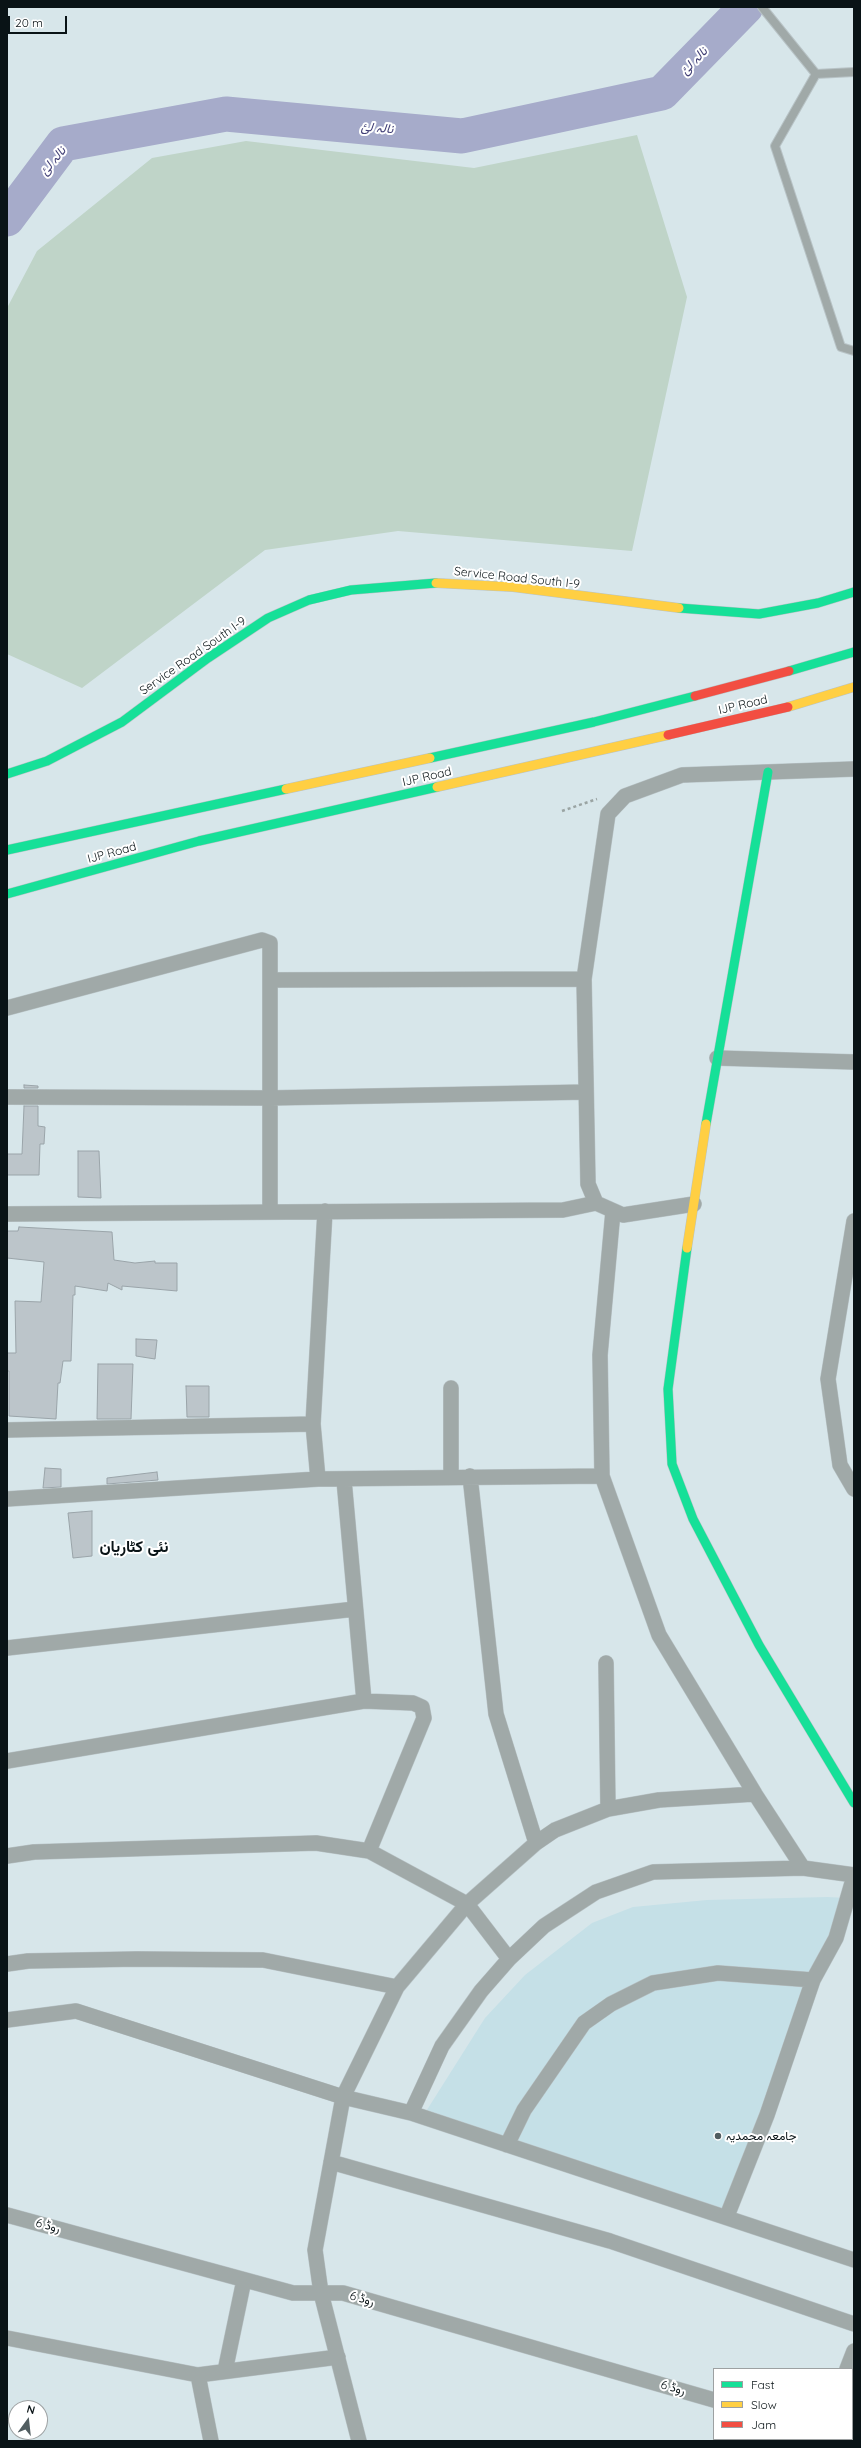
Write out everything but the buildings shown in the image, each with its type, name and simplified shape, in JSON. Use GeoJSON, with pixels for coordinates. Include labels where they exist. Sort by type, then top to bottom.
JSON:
{"type":"FeatureCollection","features":[{"type":"Feature","properties":{"kind":"main road","name":"Service Road South I-9"},"geometry":{"type":"LineString","coordinates":[[7,774],[47,761],[122,722],[208,658],[268,618],[309,600],[351,590],[442,582],[513,587],[677,608],[759,614],[818,603],[854,592]]}},
{"type":"Feature","properties":{"kind":"main road","name":"IJP Road"},"geometry":{"type":"LineString","coordinates":[[7,850],[427,762],[594,722],[820,663],[854,652]]}},
{"type":"Feature","properties":{"kind":"main road","name":"IJP Road"},"geometry":{"type":"LineString","coordinates":[[7,894],[199,841],[432,785],[777,710],[854,687]]}},
{"type":"Feature","properties":{"kind":"main road"},"geometry":{"type":"LineString","coordinates":[[768,772],[717,1058],[694,1204],[668,1389],[672,1464],[693,1519],[759,1645],[854,1803]]}},
{"type":"Feature","properties":{"kind":"street"},"geometry":{"type":"LineString","coordinates":[[830,694],[854,696]]}},
{"type":"Feature","properties":{"kind":"street"},"geometry":{"type":"LineString","coordinates":[[596,1203],[588,1184],[584,979],[608,814],[625,796],[682,775],[854,769]]}},
{"type":"Feature","properties":{"kind":"street"},"geometry":{"type":"LineString","coordinates":[[7,1008],[262,940],[270,943],[270,1212]]}},
{"type":"Feature","properties":{"kind":"street"},"geometry":{"type":"LineString","coordinates":[[270,980],[584,979]]}},
{"type":"Feature","properties":{"kind":"street"},"geometry":{"type":"LineString","coordinates":[[717,1058],[854,1062]]}},
{"type":"Feature","properties":{"kind":"street"},"geometry":{"type":"LineString","coordinates":[[7,1097],[269,1098],[586,1092]]}},
{"type":"Feature","properties":{"kind":"street"},"geometry":{"type":"LineString","coordinates":[[7,1214],[563,1210],[596,1203],[623,1215],[694,1204]]}},
{"type":"Feature","properties":{"kind":"street"},"geometry":{"type":"LineString","coordinates":[[318,1479],[313,1424],[325,1211]]}},
{"type":"Feature","properties":{"kind":"street"},"geometry":{"type":"LineString","coordinates":[[613,1211],[600,1355],[602,1476],[659,1635],[755,1794],[803,1868]]}},
{"type":"Feature","properties":{"kind":"street"},"geometry":{"type":"LineString","coordinates":[[854,1221],[828,1379],[840,1465],[854,1489]]}},
{"type":"Feature","properties":{"kind":"street"},"geometry":{"type":"LineString","coordinates":[[451,1388],[451,1476]]}},
{"type":"Feature","properties":{"kind":"street"},"geometry":{"type":"LineString","coordinates":[[7,1430],[313,1424]]}},
{"type":"Feature","properties":{"kind":"street"},"geometry":{"type":"LineString","coordinates":[[7,1499],[318,1479],[344,1480],[451,1476],[602,1476]]}},
{"type":"Feature","properties":{"kind":"street"},"geometry":{"type":"LineString","coordinates":[[470,1476],[496,1714],[536,1844]]}},
{"type":"Feature","properties":{"kind":"street"},"geometry":{"type":"LineString","coordinates":[[344,1480],[364,1701]]}},
{"type":"Feature","properties":{"kind":"street"},"geometry":{"type":"LineString","coordinates":[[7,1648],[355,1609]]}},
{"type":"Feature","properties":{"kind":"street"},"geometry":{"type":"LineString","coordinates":[[606,1663],[608,1809]]}},
{"type":"Feature","properties":{"kind":"street"},"geometry":{"type":"LineString","coordinates":[[7,1761],[364,1701],[413,1703],[422,1707],[424,1718],[369,1851]]}},
{"type":"Feature","properties":{"kind":"street"},"geometry":{"type":"LineString","coordinates":[[359,2441],[321,2293],[315,2250],[343,2097],[397,1987],[467,1904],[536,1844],[555,1830],[608,1809],[659,1800],[755,1794]]}},
{"type":"Feature","properties":{"kind":"street"},"geometry":{"type":"LineString","coordinates":[[7,1856],[34,1852],[316,1842],[369,1851],[467,1904],[509,1959]]}},
{"type":"Feature","properties":{"kind":"street"},"geometry":{"type":"LineString","coordinates":[[411,2113],[442,2046],[481,1991],[509,1959],[544,1926],[596,1892],[653,1872],[803,1868],[854,1876],[836,1938],[814,1980],[767,2115],[727,2216]]}},
{"type":"Feature","properties":{"kind":"street"},"geometry":{"type":"LineString","coordinates":[[7,1964],[28,1961],[137,1959],[263,1960],[397,1987]]}},
{"type":"Feature","properties":{"kind":"street"},"geometry":{"type":"LineString","coordinates":[[507,2145],[524,2110],[584,2023],[611,2004],[653,1983],[718,1973],[814,1980]]}},
{"type":"Feature","properties":{"kind":"street"},"geometry":{"type":"LineString","coordinates":[[7,2020],[76,2011],[343,2097],[411,2113],[727,2216],[854,2260]]}},
{"type":"Feature","properties":{"kind":"street"},"geometry":{"type":"LineString","coordinates":[[331,2162],[610,2241],[854,2324]]}},
{"type":"Feature","properties":{"kind":"street","name":"روڈ 6"},"geometry":{"type":"LineString","coordinates":[[7,2215],[293,2293],[344,2293],[713,2400]]}},
{"type":"Feature","properties":{"kind":"street"},"geometry":{"type":"LineString","coordinates":[[225,2371],[244,2280]]}},
{"type":"Feature","properties":{"kind":"street"},"geometry":{"type":"LineString","coordinates":[[7,2338],[198,2375],[338,2357]]}},
{"type":"Feature","properties":{"kind":"street"},"geometry":{"type":"LineString","coordinates":[[847,2368],[854,2351]]}},
{"type":"Feature","properties":{"kind":"street"},"geometry":{"type":"LineString","coordinates":[[198,2375],[211,2441]]}},
{"type":"Feature","properties":{"kind":"lane"},"geometry":{"type":"LineString","coordinates":[[762,7],[816,74]]}},
{"type":"Feature","properties":{"kind":"lane"},"geometry":{"type":"LineString","coordinates":[[816,74],[854,72]]}},
{"type":"Feature","properties":{"kind":"lane"},"geometry":{"type":"LineString","coordinates":[[816,74],[775,146],[841,347],[854,351]]}},
{"type":"Feature","properties":{"kind":"path"},"geometry":{"type":"LineString","coordinates":[[562,810],[597,799],[625,796]]}},
{"type":"Feature","properties":{"kind":"shaded area"},"geometry":{"type":"Polygon","coordinates":[[[827,1897],[847,1898],[724,2209],[425,2113],[485,2018],[525,1975],[592,1923],[633,1907],[707,1900],[827,1897]]]}},
{"type":"Feature","properties":{"kind":"green space"},"geometry":{"type":"Polygon","coordinates":[[[637,135],[687,297],[632,551],[398,531],[265,550],[82,688],[7,654],[7,308],[37,251],[152,158],[246,141],[474,168],[637,135]]]}},
{"type":"Feature","properties":{"kind":"waterway","name":"نالہ لئ"},"geometry":{"type":"LineString","coordinates":[[7,219],[63,144],[226,114],[462,136],[662,93],[746,7]]}},
{"type":"Feature","properties":{"kind":"traffic: fast"},"geometry":{"type":"LineString","coordinates":[[7,774],[47,761],[122,722],[208,658],[268,618],[309,600],[351,590],[436,583]]}},
{"type":"Feature","properties":{"kind":"traffic: fast"},"geometry":{"type":"LineString","coordinates":[[679,608],[759,614],[818,603],[854,592]]}},
{"type":"Feature","properties":{"kind":"traffic: fast"},"geometry":{"type":"LineString","coordinates":[[789,671],[854,652]]}},
{"type":"Feature","properties":{"kind":"traffic: fast"},"geometry":{"type":"LineString","coordinates":[[430,758],[594,722],[695,696]]}},
{"type":"Feature","properties":{"kind":"traffic: fast"},"geometry":{"type":"LineString","coordinates":[[706,1124],[768,772]]}},
{"type":"Feature","properties":{"kind":"traffic: fast"},"geometry":{"type":"LineString","coordinates":[[7,894],[199,841],[437,787]]}},
{"type":"Feature","properties":{"kind":"traffic: fast"},"geometry":{"type":"LineString","coordinates":[[7,850],[286,789]]}},
{"type":"Feature","properties":{"kind":"traffic: fast"},"geometry":{"type":"LineString","coordinates":[[687,1248],[668,1389],[672,1464],[693,1519],[759,1645],[854,1803]]}},
{"type":"Feature","properties":{"kind":"traffic: slow"},"geometry":{"type":"LineString","coordinates":[[436,583],[513,587],[679,608]]}},
{"type":"Feature","properties":{"kind":"traffic: slow"},"geometry":{"type":"LineString","coordinates":[[788,707],[854,687]]}},
{"type":"Feature","properties":{"kind":"traffic: slow"},"geometry":{"type":"LineString","coordinates":[[437,787],[668,735]]}},
{"type":"Feature","properties":{"kind":"traffic: slow"},"geometry":{"type":"LineString","coordinates":[[286,789],[430,758]]}},
{"type":"Feature","properties":{"kind":"traffic: slow"},"geometry":{"type":"LineString","coordinates":[[687,1248],[706,1124]]}},
{"type":"Feature","properties":{"kind":"traffic: jam"},"geometry":{"type":"LineString","coordinates":[[695,696],[789,671]]}},
{"type":"Feature","properties":{"kind":"traffic: jam"},"geometry":{"type":"LineString","coordinates":[[668,735],[788,707]]}},
{"type":"Feature","properties":{"kind":"place","name":"جامعہ محمدیہ"},"geometry":{"type":"Point","coordinates":[718,2136]}},
{"type":"Feature","properties":{"kind":"district","name":"نئی کٹاریان"},"geometry":{"type":"Point","coordinates":[134,1547]}}]}
